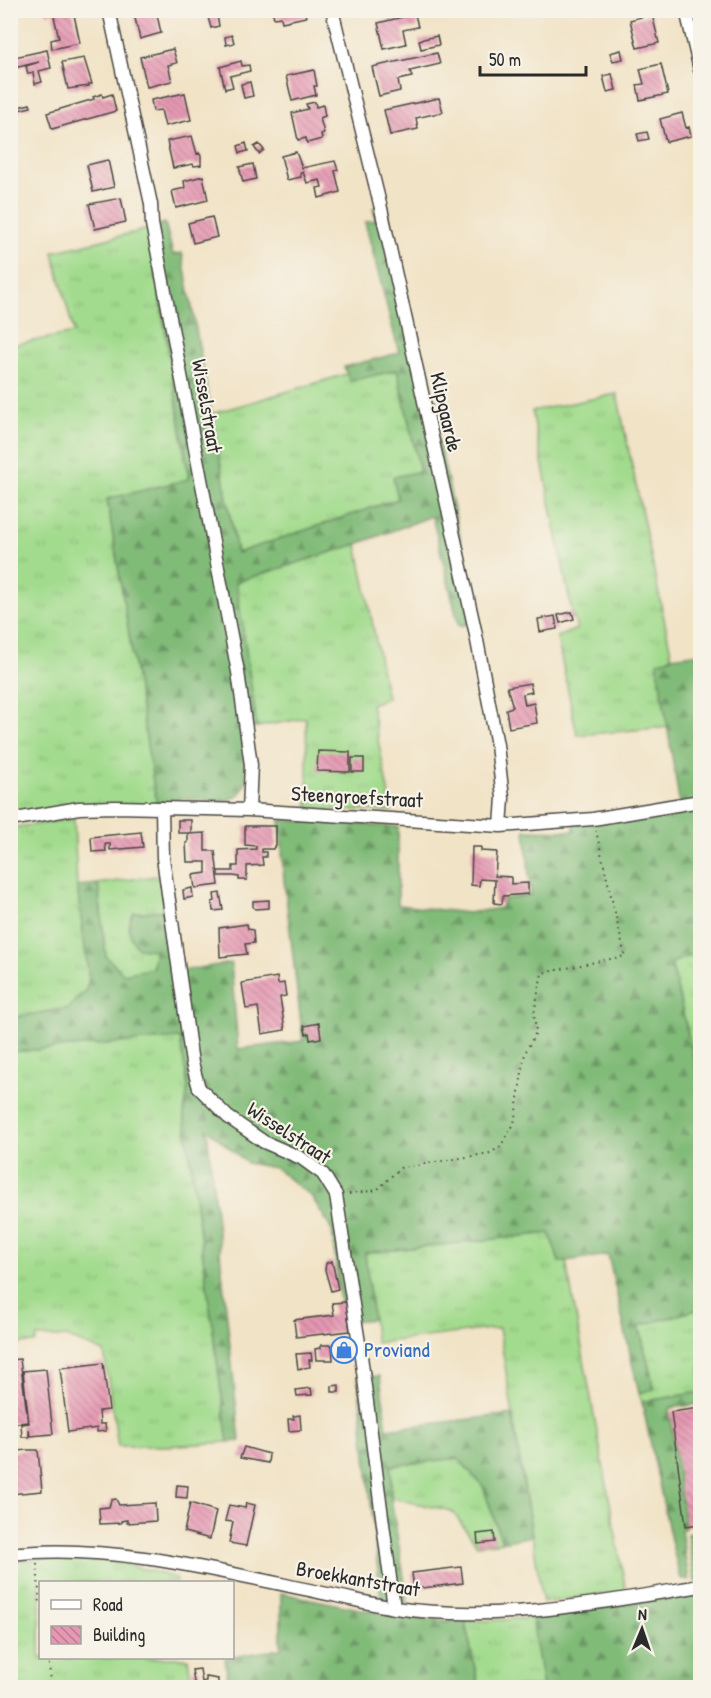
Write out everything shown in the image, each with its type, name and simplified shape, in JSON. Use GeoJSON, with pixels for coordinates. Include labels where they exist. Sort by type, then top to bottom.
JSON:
{"type":"FeatureCollection","features":[{"type":"Feature","properties":{"kind":"street","name":"Wisselstraat"},"geometry":{"type":"LineString","coordinates":[[109,10],[151,204],[152,224],[238,672],[250,765],[249,810]]}},
{"type":"Feature","properties":{"kind":"street","name":"Klipgaarde"},"geometry":{"type":"LineString","coordinates":[[333,10],[380,204],[475,630],[497,745],[503,798],[501,826]]}},
{"type":"Feature","properties":{"kind":"street"},"geometry":{"type":"LineString","coordinates":[[686,10],[700,70]]}},
{"type":"Feature","properties":{"kind":"street","name":"Steengroefstraat"},"geometry":{"type":"LineString","coordinates":[[10,820],[79,808],[116,807],[249,810],[501,826],[593,819],[700,801]]}},
{"type":"Feature","properties":{"kind":"street","name":"Wisselstraat"},"geometry":{"type":"LineString","coordinates":[[162,808],[165,869],[192,1063],[199,1088],[228,1117],[264,1142],[301,1158],[323,1174],[336,1195],[361,1356],[394,1608]]}},
{"type":"Feature","properties":{"kind":"street","name":"Broekkantstraat"},"geometry":{"type":"LineString","coordinates":[[10,1554],[82,1551],[185,1565],[394,1608],[458,1614],[575,1607],[700,1586]]}},
{"type":"Feature","properties":{"kind":"path"},"geometry":{"type":"LineString","coordinates":[[336,1195],[377,1190],[400,1168],[490,1153],[500,1147],[514,1124],[525,1053],[536,1032],[534,1013],[542,973],[626,956],[593,819]]}},
{"type":"Feature","properties":{"kind":"path"},"geometry":{"type":"LineString","coordinates":[[39,1552],[39,1594]]}},
{"type":"Feature","properties":{"kind":"path"},"geometry":{"type":"LineString","coordinates":[[48,1659],[51,1688]]}},
{"type":"Feature","properties":{"kind":"green space"},"geometry":{"type":"Polygon","coordinates":[[[386,203],[479,622],[459,626],[432,516],[357,544],[236,582],[257,727],[243,727],[246,783],[240,794],[225,802],[178,798],[177,806],[157,806],[107,499],[189,479],[149,229],[165,223],[173,255],[182,253],[237,553],[398,499],[393,477],[420,471],[397,370],[350,381],[344,367],[399,353],[365,222],[376,220],[373,208],[386,203]]]}},
{"type":"Feature","properties":{"kind":"green space"},"geometry":{"type":"Polygon","coordinates":[[[149,229],[189,480],[107,499],[157,806],[11,818],[11,345],[74,333],[53,252],[149,229]]]}},
{"type":"Feature","properties":{"kind":"green space"},"geometry":{"type":"Polygon","coordinates":[[[397,370],[420,471],[398,499],[237,553],[211,414],[347,374],[350,381],[397,370]]]}},
{"type":"Feature","properties":{"kind":"green space"},"geometry":{"type":"Polygon","coordinates":[[[617,394],[672,657],[657,663],[669,727],[577,735],[557,637],[577,629],[532,411],[617,394]]]}},
{"type":"Feature","properties":{"kind":"green space"},"geometry":{"type":"Polygon","coordinates":[[[357,544],[387,698],[371,704],[392,811],[308,809],[306,718],[257,727],[236,582],[357,544]]]}},
{"type":"Feature","properties":{"kind":"green space"},"geometry":{"type":"Polygon","coordinates":[[[700,653],[700,952],[671,963],[700,1085],[700,1309],[639,1326],[654,1389],[639,1393],[608,1255],[559,1262],[550,1233],[365,1253],[373,1319],[353,1321],[350,1301],[340,1302],[332,1230],[312,1197],[275,1168],[247,1163],[207,1129],[240,1441],[228,1442],[184,1114],[188,1087],[180,1038],[11,1052],[11,1018],[68,1008],[86,990],[89,979],[77,886],[98,884],[106,957],[124,974],[153,968],[154,950],[138,948],[130,936],[129,927],[134,913],[166,910],[173,972],[231,963],[238,1049],[303,1041],[284,880],[280,820],[398,827],[398,905],[468,913],[501,908],[504,899],[531,895],[525,830],[574,831],[574,824],[680,806],[657,662],[672,657],[700,653]]]}},
{"type":"Feature","properties":{"kind":"green space"},"geometry":{"type":"Polygon","coordinates":[[[74,819],[77,886],[89,979],[86,990],[68,1008],[11,1018],[10,828],[74,819]]]}},
{"type":"Feature","properties":{"kind":"green space"},"geometry":{"type":"Polygon","coordinates":[[[162,875],[166,910],[134,913],[154,950],[153,969],[124,974],[106,957],[98,884],[162,875]]]}},
{"type":"Feature","properties":{"kind":"green space"},"geometry":{"type":"Polygon","coordinates":[[[700,952],[700,1085],[671,962],[700,952]]]}},
{"type":"Feature","properties":{"kind":"green space"},"geometry":{"type":"Polygon","coordinates":[[[180,1037],[188,1087],[184,1114],[228,1442],[118,1446],[104,1352],[66,1337],[37,1337],[35,1343],[11,1344],[11,1052],[180,1037]]]}},
{"type":"Feature","properties":{"kind":"green space"},"geometry":{"type":"Polygon","coordinates":[[[550,1233],[559,1262],[566,1261],[626,1591],[543,1603],[499,1328],[376,1343],[364,1253],[550,1233]]]}},
{"type":"Feature","properties":{"kind":"green space"},"geometry":{"type":"Polygon","coordinates":[[[700,1309],[700,1392],[642,1402],[639,1393],[654,1388],[639,1325],[700,1309]]]}},
{"type":"Feature","properties":{"kind":"green space"},"geometry":{"type":"Polygon","coordinates":[[[380,1376],[387,1429],[512,1414],[532,1536],[502,1542],[483,1486],[458,1458],[391,1466],[391,1498],[408,1603],[381,1599],[358,1378],[380,1376]]]}},
{"type":"Feature","properties":{"kind":"green space"},"geometry":{"type":"Polygon","coordinates":[[[700,1392],[700,1404],[669,1408],[685,1528],[681,1530],[689,1581],[680,1576],[642,1402],[700,1392]]]}},
{"type":"Feature","properties":{"kind":"green space"},"geometry":{"type":"Polygon","coordinates":[[[458,1458],[483,1486],[502,1542],[477,1545],[452,1511],[391,1498],[391,1466],[458,1458]]]}},
{"type":"Feature","properties":{"kind":"green space"},"geometry":{"type":"Polygon","coordinates":[[[700,1532],[700,1581],[695,1582],[687,1534],[700,1532]]]}},
{"type":"Feature","properties":{"kind":"green space"},"geometry":{"type":"Polygon","coordinates":[[[54,1558],[118,1562],[176,1578],[177,1581],[39,1581],[39,1659],[188,1659],[192,1687],[11,1687],[11,1561],[54,1558]]]}},
{"type":"Feature","properties":{"kind":"green space"},"geometry":{"type":"Polygon","coordinates":[[[281,1593],[404,1618],[465,1622],[479,1687],[229,1687],[225,1659],[281,1649],[281,1593]]]}},
{"type":"Feature","properties":{"kind":"green space"},"geometry":{"type":"Polygon","coordinates":[[[700,1593],[700,1687],[543,1687],[532,1618],[700,1593]]]}},
{"type":"Feature","properties":{"kind":"green space"},"geometry":{"type":"Polygon","coordinates":[[[532,1618],[543,1687],[479,1687],[465,1622],[532,1618]]]}},
{"type":"Feature","properties":{"kind":"building"},"geometry":{"type":"Polygon","coordinates":[[[46,10],[73,10],[80,43],[52,49],[51,40],[59,38],[53,12],[47,14],[46,10]]]}},
{"type":"Feature","properties":{"kind":"building"},"geometry":{"type":"Polygon","coordinates":[[[156,10],[161,33],[140,39],[134,14],[156,10]]]}},
{"type":"Feature","properties":{"kind":"building"},"geometry":{"type":"Polygon","coordinates":[[[272,10],[304,10],[306,17],[282,22],[281,17],[274,18],[272,10]]]}},
{"type":"Feature","properties":{"kind":"building"},"geometry":{"type":"Polygon","coordinates":[[[415,14],[418,27],[403,30],[406,44],[384,49],[378,23],[415,14]]]}},
{"type":"Feature","properties":{"kind":"building"},"geometry":{"type":"Polygon","coordinates":[[[652,14],[659,43],[637,48],[630,20],[652,14]]]}},
{"type":"Feature","properties":{"kind":"building"},"geometry":{"type":"Polygon","coordinates":[[[217,15],[219,26],[211,28],[208,17],[217,15]]]}},
{"type":"Feature","properties":{"kind":"building"},"geometry":{"type":"Polygon","coordinates":[[[232,35],[234,43],[226,45],[225,37],[232,35]]]}},
{"type":"Feature","properties":{"kind":"building"},"geometry":{"type":"Polygon","coordinates":[[[437,36],[439,45],[421,49],[419,40],[437,36]]]}},
{"type":"Feature","properties":{"kind":"building"},"geometry":{"type":"Polygon","coordinates":[[[173,49],[177,63],[168,65],[172,81],[147,87],[140,57],[173,49]]]}},
{"type":"Feature","properties":{"kind":"building"},"geometry":{"type":"Polygon","coordinates":[[[47,50],[51,68],[39,71],[42,82],[35,84],[33,73],[28,74],[26,66],[39,62],[10,69],[10,58],[47,50]]]}},
{"type":"Feature","properties":{"kind":"building"},"geometry":{"type":"Polygon","coordinates":[[[621,50],[623,59],[613,61],[610,53],[621,50]]]}},
{"type":"Feature","properties":{"kind":"building"},"geometry":{"type":"Polygon","coordinates":[[[437,53],[440,64],[410,71],[412,77],[398,80],[400,91],[379,96],[372,67],[437,53]]]}},
{"type":"Feature","properties":{"kind":"building"},"geometry":{"type":"Polygon","coordinates":[[[84,58],[92,84],[68,89],[62,62],[84,58]]]}},
{"type":"Feature","properties":{"kind":"building"},"geometry":{"type":"Polygon","coordinates":[[[241,61],[242,66],[249,65],[250,71],[230,76],[233,87],[225,89],[220,67],[241,61]]]}},
{"type":"Feature","properties":{"kind":"building"},"geometry":{"type":"Polygon","coordinates":[[[661,64],[668,94],[640,100],[637,85],[644,84],[640,69],[661,64]]]}},
{"type":"Feature","properties":{"kind":"building"},"geometry":{"type":"Polygon","coordinates":[[[314,70],[316,95],[292,101],[286,76],[314,70]]]}},
{"type":"Feature","properties":{"kind":"building"},"geometry":{"type":"Polygon","coordinates":[[[612,74],[616,90],[607,92],[603,76],[612,74]]]}},
{"type":"Feature","properties":{"kind":"building"},"geometry":{"type":"Polygon","coordinates":[[[250,82],[253,96],[244,98],[241,84],[250,82]]]}},
{"type":"Feature","properties":{"kind":"building"},"geometry":{"type":"Polygon","coordinates":[[[185,93],[191,120],[165,126],[161,110],[153,111],[151,100],[185,93]]]}},
{"type":"Feature","properties":{"kind":"building"},"geometry":{"type":"Polygon","coordinates":[[[102,94],[103,97],[112,94],[116,111],[52,129],[47,113],[94,99],[93,97],[102,94]]]}},
{"type":"Feature","properties":{"kind":"building"},"geometry":{"type":"Polygon","coordinates":[[[439,98],[443,112],[416,118],[418,129],[390,135],[384,110],[439,98]]]}},
{"type":"Feature","properties":{"kind":"building"},"geometry":{"type":"Polygon","coordinates":[[[315,102],[316,107],[323,105],[325,116],[320,118],[324,133],[321,134],[322,139],[307,143],[306,138],[298,140],[292,113],[308,109],[306,104],[315,102]]]}},
{"type":"Feature","properties":{"kind":"building"},"geometry":{"type":"Polygon","coordinates":[[[30,104],[31,107],[10,112],[10,109],[30,104]]]}},
{"type":"Feature","properties":{"kind":"building"},"geometry":{"type":"Polygon","coordinates":[[[682,113],[691,136],[666,142],[660,119],[682,113]]]}},
{"type":"Feature","properties":{"kind":"building"},"geometry":{"type":"Polygon","coordinates":[[[647,132],[649,139],[639,141],[637,134],[647,132]]]}},
{"type":"Feature","properties":{"kind":"building"},"geometry":{"type":"Polygon","coordinates":[[[192,136],[197,154],[201,156],[201,165],[194,166],[193,164],[173,168],[167,141],[192,136]]]}},
{"type":"Feature","properties":{"kind":"building"},"geometry":{"type":"Polygon","coordinates":[[[246,143],[248,151],[240,153],[238,146],[246,143]]]}},
{"type":"Feature","properties":{"kind":"building"},"geometry":{"type":"Polygon","coordinates":[[[259,144],[264,150],[259,154],[254,147],[259,144]]]}},
{"type":"Feature","properties":{"kind":"building"},"geometry":{"type":"Polygon","coordinates":[[[296,152],[302,168],[335,161],[340,192],[319,198],[317,188],[322,187],[320,180],[307,183],[303,172],[300,173],[301,177],[287,180],[281,156],[296,152]]]}},
{"type":"Feature","properties":{"kind":"building"},"geometry":{"type":"Polygon","coordinates":[[[108,160],[114,187],[93,192],[87,165],[108,160]]]}},
{"type":"Feature","properties":{"kind":"building"},"geometry":{"type":"Polygon","coordinates":[[[253,164],[256,179],[243,182],[239,167],[253,164]]]}},
{"type":"Feature","properties":{"kind":"building"},"geometry":{"type":"Polygon","coordinates":[[[203,176],[208,200],[176,208],[172,191],[185,188],[184,181],[203,176]]]}},
{"type":"Feature","properties":{"kind":"building"},"geometry":{"type":"Polygon","coordinates":[[[121,198],[126,222],[95,229],[89,204],[121,198]]]}},
{"type":"Feature","properties":{"kind":"building"},"geometry":{"type":"Polygon","coordinates":[[[212,217],[217,237],[193,243],[188,223],[212,217]]]}},
{"type":"Feature","properties":{"kind":"building"},"geometry":{"type":"Polygon","coordinates":[[[572,612],[574,619],[560,623],[558,615],[572,612]]]}},
{"type":"Feature","properties":{"kind":"building"},"geometry":{"type":"Polygon","coordinates":[[[555,616],[557,629],[540,632],[538,619],[555,616]]]}},
{"type":"Feature","properties":{"kind":"building"},"geometry":{"type":"Polygon","coordinates":[[[530,683],[532,692],[523,694],[525,705],[534,703],[537,723],[509,728],[506,709],[513,707],[507,687],[530,683]]]}},
{"type":"Feature","properties":{"kind":"building"},"geometry":{"type":"Polygon","coordinates":[[[318,751],[350,752],[350,772],[317,771],[318,751]]]}},
{"type":"Feature","properties":{"kind":"building"},"geometry":{"type":"Polygon","coordinates":[[[352,758],[364,758],[364,772],[352,772],[352,758]]]}},
{"type":"Feature","properties":{"kind":"building"},"geometry":{"type":"Polygon","coordinates":[[[178,820],[191,820],[191,833],[178,833],[178,820]]]}},
{"type":"Feature","properties":{"kind":"building"},"geometry":{"type":"Polygon","coordinates":[[[245,826],[276,826],[276,845],[273,849],[262,849],[262,852],[266,852],[266,857],[262,857],[263,865],[247,866],[247,880],[239,880],[239,877],[233,876],[218,876],[218,871],[233,871],[233,866],[238,866],[238,850],[256,849],[256,846],[245,845],[245,826]]]}},
{"type":"Feature","properties":{"kind":"building"},"geometry":{"type":"Polygon","coordinates":[[[141,832],[143,847],[110,850],[110,844],[105,844],[106,851],[92,852],[91,837],[141,832]]]}},
{"type":"Feature","properties":{"kind":"building"},"geometry":{"type":"Polygon","coordinates":[[[205,833],[205,851],[215,851],[219,885],[195,888],[193,875],[206,873],[206,862],[187,862],[186,843],[188,834],[205,833]]]}},
{"type":"Feature","properties":{"kind":"building"},"geometry":{"type":"Polygon","coordinates":[[[472,847],[481,847],[481,851],[497,852],[495,876],[511,877],[511,884],[528,883],[528,894],[503,896],[502,904],[494,903],[495,880],[480,879],[479,886],[471,885],[472,847]]]}},
{"type":"Feature","properties":{"kind":"building"},"geometry":{"type":"Polygon","coordinates":[[[192,888],[193,897],[184,899],[183,890],[192,888]]]}},
{"type":"Feature","properties":{"kind":"building"},"geometry":{"type":"Polygon","coordinates":[[[220,893],[223,910],[213,911],[214,894],[220,893]]]}},
{"type":"Feature","properties":{"kind":"building"},"geometry":{"type":"Polygon","coordinates":[[[269,900],[269,908],[255,909],[253,907],[253,901],[269,900]]]}},
{"type":"Feature","properties":{"kind":"building"},"geometry":{"type":"Polygon","coordinates":[[[247,924],[248,929],[253,930],[254,943],[245,944],[247,954],[220,957],[219,928],[247,924]]]}},
{"type":"Feature","properties":{"kind":"building"},"geometry":{"type":"Polygon","coordinates":[[[277,977],[278,984],[284,983],[286,996],[280,997],[285,1030],[262,1034],[258,1007],[246,1009],[242,983],[277,977]]]}},
{"type":"Feature","properties":{"kind":"building"},"geometry":{"type":"Polygon","coordinates":[[[319,1023],[321,1038],[310,1040],[309,1033],[306,1034],[304,1026],[319,1023]]]}},
{"type":"Feature","properties":{"kind":"building"},"geometry":{"type":"Polygon","coordinates":[[[332,1261],[338,1289],[331,1291],[325,1270],[326,1263],[332,1261]]]}},
{"type":"Feature","properties":{"kind":"building"},"geometry":{"type":"Polygon","coordinates":[[[346,1302],[350,1331],[296,1337],[294,1320],[334,1315],[332,1303],[346,1302]]]}},
{"type":"Feature","properties":{"kind":"building"},"geometry":{"type":"Polygon","coordinates":[[[321,1345],[332,1345],[333,1360],[316,1360],[315,1349],[321,1348],[321,1345]]]}},
{"type":"Feature","properties":{"kind":"building"},"geometry":{"type":"Polygon","coordinates":[[[311,1353],[310,1367],[298,1369],[296,1354],[311,1353]]]}},
{"type":"Feature","properties":{"kind":"building"},"geometry":{"type":"Polygon","coordinates":[[[20,1359],[28,1422],[10,1424],[10,1360],[20,1359]]]}},
{"type":"Feature","properties":{"kind":"building"},"geometry":{"type":"Polygon","coordinates":[[[103,1363],[109,1410],[99,1411],[100,1424],[105,1424],[106,1431],[97,1432],[97,1428],[68,1432],[60,1368],[103,1363]]]}},
{"type":"Feature","properties":{"kind":"building"},"geometry":{"type":"Polygon","coordinates":[[[46,1369],[53,1434],[30,1436],[29,1429],[29,1437],[22,1437],[21,1424],[29,1423],[23,1371],[46,1369]]]}},
{"type":"Feature","properties":{"kind":"building"},"geometry":{"type":"Polygon","coordinates":[[[339,1385],[339,1392],[332,1392],[332,1386],[339,1385]]]}},
{"type":"Feature","properties":{"kind":"building"},"geometry":{"type":"Polygon","coordinates":[[[311,1388],[312,1395],[297,1396],[296,1390],[311,1388]]]}},
{"type":"Feature","properties":{"kind":"building"},"geometry":{"type":"Polygon","coordinates":[[[700,1408],[700,1524],[686,1526],[671,1412],[700,1408]]]}},
{"type":"Feature","properties":{"kind":"building"},"geometry":{"type":"Polygon","coordinates":[[[300,1415],[301,1430],[289,1431],[288,1419],[294,1419],[293,1416],[300,1415]]]}},
{"type":"Feature","properties":{"kind":"building"},"geometry":{"type":"Polygon","coordinates":[[[244,1447],[269,1454],[268,1463],[240,1458],[244,1447]]]}},
{"type":"Feature","properties":{"kind":"building"},"geometry":{"type":"Polygon","coordinates":[[[38,1450],[42,1491],[10,1494],[10,1452],[38,1450]]]}},
{"type":"Feature","properties":{"kind":"building"},"geometry":{"type":"Polygon","coordinates":[[[177,1485],[188,1486],[187,1498],[176,1497],[177,1485]]]}},
{"type":"Feature","properties":{"kind":"building"},"geometry":{"type":"Polygon","coordinates":[[[116,1499],[119,1505],[155,1503],[156,1521],[127,1523],[127,1520],[121,1523],[100,1524],[99,1508],[109,1507],[111,1500],[116,1499]]]}},
{"type":"Feature","properties":{"kind":"building"},"geometry":{"type":"Polygon","coordinates":[[[190,1503],[216,1511],[210,1539],[184,1532],[190,1503]]]}},
{"type":"Feature","properties":{"kind":"building"},"geometry":{"type":"Polygon","coordinates":[[[246,1503],[255,1505],[246,1546],[229,1543],[233,1522],[225,1521],[229,1505],[245,1508],[246,1503]]]}},
{"type":"Feature","properties":{"kind":"building"},"geometry":{"type":"Polygon","coordinates":[[[494,1532],[495,1542],[478,1544],[477,1534],[494,1532]]]}},
{"type":"Feature","properties":{"kind":"building"},"geometry":{"type":"Polygon","coordinates":[[[461,1567],[463,1583],[414,1589],[412,1573],[461,1567]]]}},
{"type":"Feature","properties":{"kind":"building"},"geometry":{"type":"Polygon","coordinates":[[[200,1669],[202,1682],[206,1681],[206,1677],[218,1679],[218,1688],[195,1688],[192,1670],[200,1669]]]}},
{"type":"Feature","properties":{"kind":"place","name":"Proviand"},"geometry":{"type":"Point","coordinates":[344,1350]}}]}
